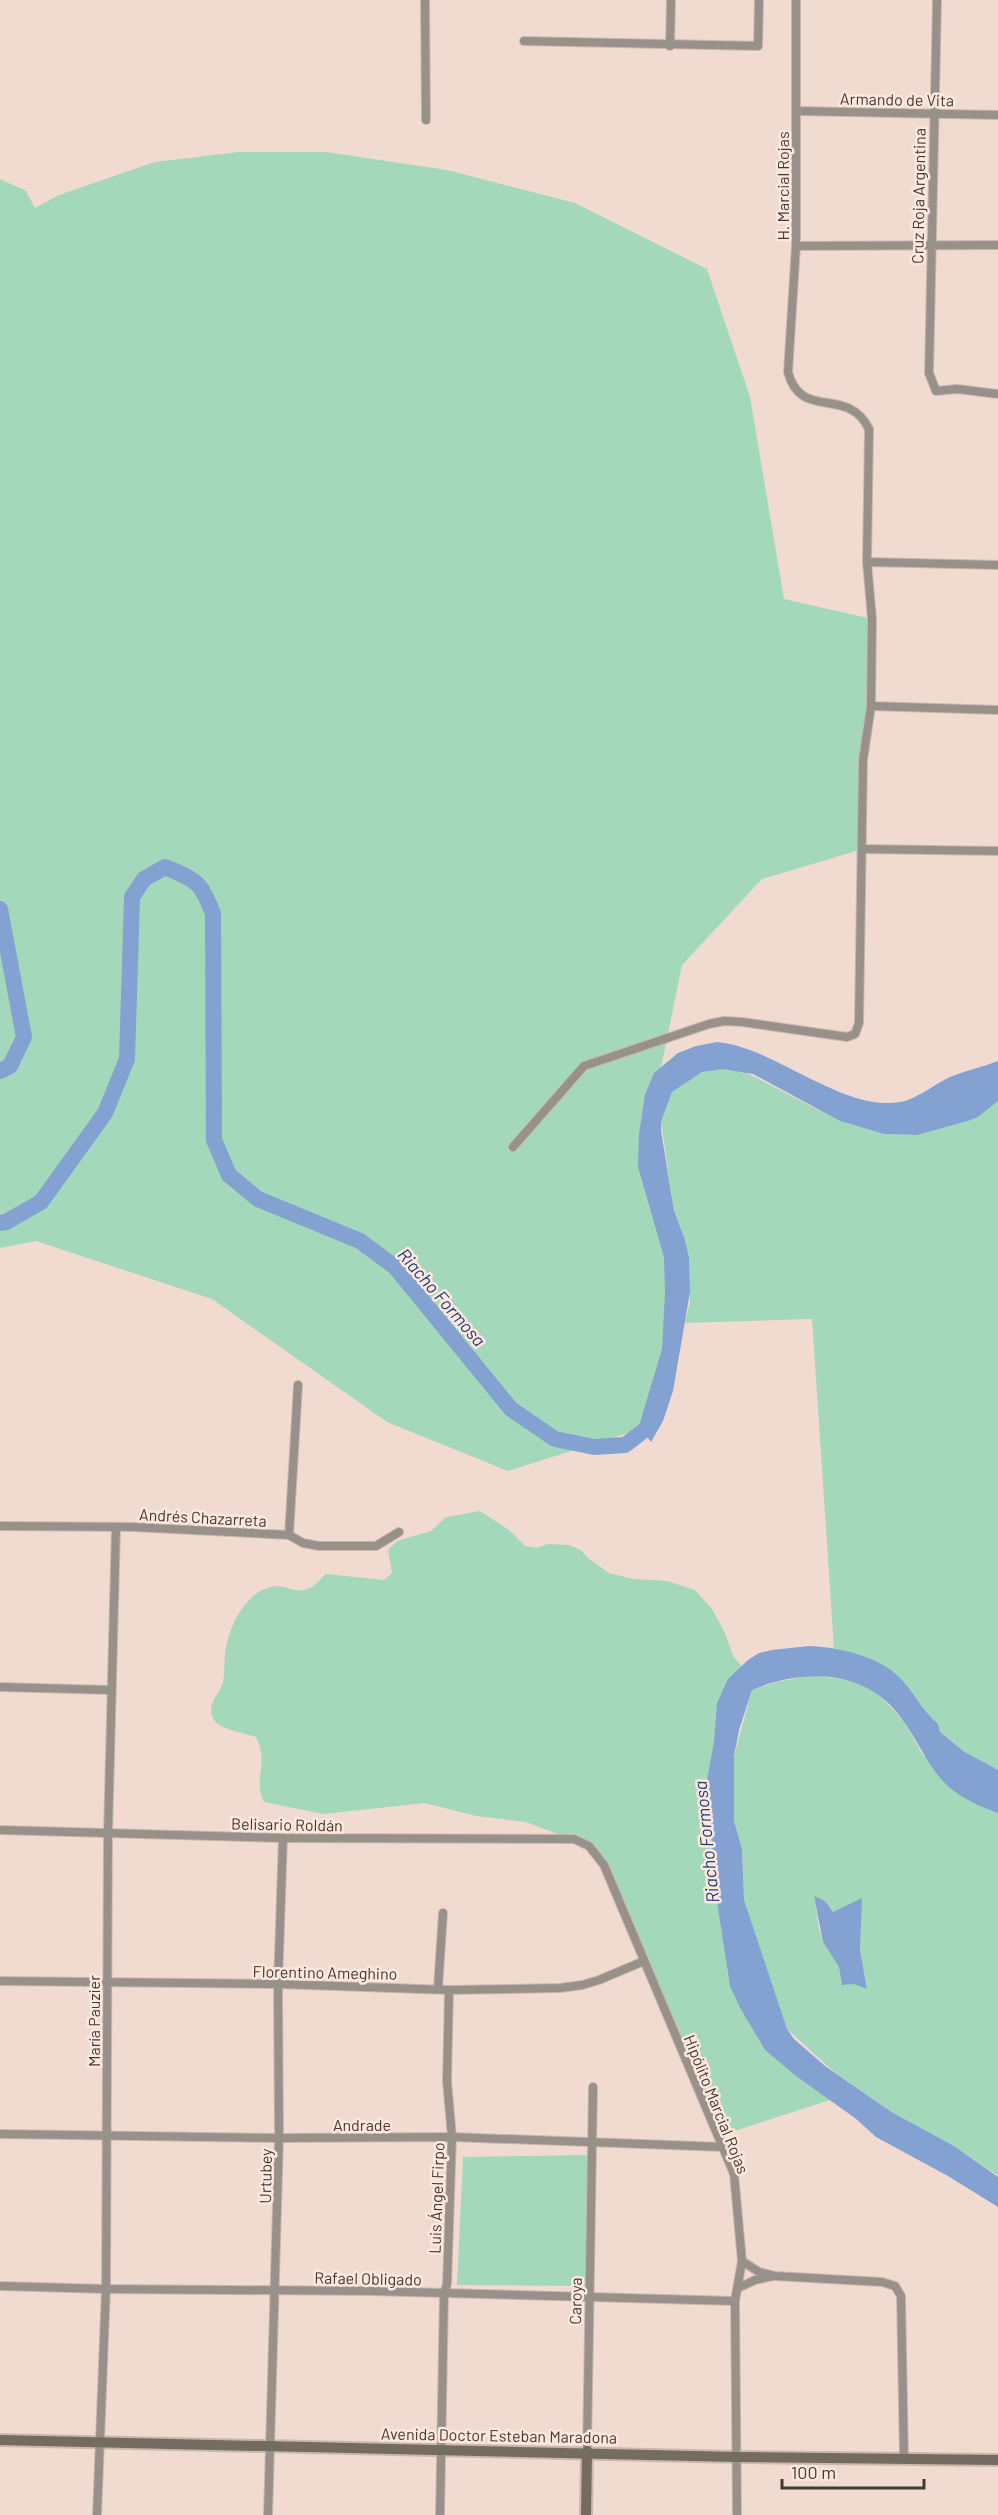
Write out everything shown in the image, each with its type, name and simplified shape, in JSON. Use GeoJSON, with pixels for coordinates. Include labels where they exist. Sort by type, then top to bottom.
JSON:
{"type":"FeatureCollection","features":[{"type":"Feature","properties":{"kind":"main road","name":"Avenida Doctor Esteban Maradona"},"geometry":{"type":"LineString","coordinates":[[0,2440],[587,2451],[737,2457],[998,2460]]}},
{"type":"Feature","properties":{"kind":"main road","name":"Caroya"},"geometry":{"type":"LineString","coordinates":[[586,2515],[587,2451]]}},
{"type":"Feature","properties":{"kind":"street"},"geometry":{"type":"LineString","coordinates":[[425,0],[426,120]]}},
{"type":"Feature","properties":{"kind":"street"},"geometry":{"type":"LineString","coordinates":[[670,46],[671,0]]}},
{"type":"Feature","properties":{"kind":"street"},"geometry":{"type":"LineString","coordinates":[[524,41],[670,46],[758,46],[759,0]]}},
{"type":"Feature","properties":{"kind":"street","name":"H. Marcial Rojas"},"geometry":{"type":"LineString","coordinates":[[796,0],[796,246],[788,372],[791,384],[798,394],[855,410],[864,418],[869,429],[867,561]]}},
{"type":"Feature","properties":{"kind":"street","name":"Cruz Roja Argentina"},"geometry":{"type":"LineString","coordinates":[[937,0],[929,373],[936,391],[957,389],[998,394]]}},
{"type":"Feature","properties":{"kind":"street","name":"Armando de Vita"},"geometry":{"type":"LineString","coordinates":[[796,111],[998,115]]}},
{"type":"Feature","properties":{"kind":"street"},"geometry":{"type":"LineString","coordinates":[[796,246],[998,244]]}},
{"type":"Feature","properties":{"kind":"street"},"geometry":{"type":"LineString","coordinates":[[513,1147],[584,1066],[709,1024],[724,1021],[742,1022],[847,1036],[855,1034],[859,1023],[863,760],[871,706],[872,619],[867,561],[998,565]]}},
{"type":"Feature","properties":{"kind":"street"},"geometry":{"type":"LineString","coordinates":[[871,706],[998,710]]}},
{"type":"Feature","properties":{"kind":"street"},"geometry":{"type":"LineString","coordinates":[[863,849],[998,851]]}},
{"type":"Feature","properties":{"kind":"street"},"geometry":{"type":"LineString","coordinates":[[290,1535],[298,1385]]}},
{"type":"Feature","properties":{"kind":"street","name":"Andrés Chazarreta"},"geometry":{"type":"LineString","coordinates":[[0,1526],[116,1527],[290,1535],[303,1543],[319,1546],[376,1546],[399,1532]]}},
{"type":"Feature","properties":{"kind":"street","name":"María Pauzier"},"geometry":{"type":"LineString","coordinates":[[98,2515],[106,2289],[106,1982],[116,1527]]}},
{"type":"Feature","properties":{"kind":"street"},"geometry":{"type":"LineString","coordinates":[[0,1688],[111,1690]]}},
{"type":"Feature","properties":{"kind":"street","name":"Belisario Roldán"},"geometry":{"type":"LineString","coordinates":[[0,1830],[283,1838],[574,1839]]}},
{"type":"Feature","properties":{"kind":"street","name":"Urtubey"},"geometry":{"type":"LineString","coordinates":[[268,2515],[279,2138],[279,1984],[283,1838]]}},
{"type":"Feature","properties":{"kind":"street","name":"Hipólito Marcial Rojas"},"geometry":{"type":"LineString","coordinates":[[574,1839],[589,1846],[604,1865],[734,2174],[742,2261],[735,2301],[737,2515]]}},
{"type":"Feature","properties":{"kind":"street"},"geometry":{"type":"LineString","coordinates":[[438,1988],[443,1913]]}},
{"type":"Feature","properties":{"kind":"street","name":"Florentino Ameghino"},"geometry":{"type":"LineString","coordinates":[[0,1981],[279,1984],[449,1990],[560,1988],[582,1985],[644,1961]]}},
{"type":"Feature","properties":{"kind":"street","name":"Luis Ángel Firpo"},"geometry":{"type":"LineString","coordinates":[[440,2515],[444,2294],[447,2284],[452,2138],[447,2081],[449,1990]]}},
{"type":"Feature","properties":{"kind":"street","name":"Caroya"},"geometry":{"type":"LineString","coordinates":[[587,2451],[593,2088]]}},
{"type":"Feature","properties":{"kind":"street","name":"Andrade"},"geometry":{"type":"LineString","coordinates":[[0,2134],[452,2138],[723,2147]]}},
{"type":"Feature","properties":{"kind":"street"},"geometry":{"type":"LineString","coordinates":[[742,2261],[759,2272],[774,2276],[882,2282],[895,2286],[901,2296],[904,2458]]}},
{"type":"Feature","properties":{"kind":"street"},"geometry":{"type":"LineString","coordinates":[[738,2288],[755,2280],[774,2276]]}},
{"type":"Feature","properties":{"kind":"street","name":"Rafael Obligado"},"geometry":{"type":"LineString","coordinates":[[0,2286],[590,2296],[735,2301]]}},
{"type":"Feature","properties":{"kind":"green space"},"geometry":{"type":"Polygon","coordinates":[[[239,152],[326,152],[447,170],[575,203],[707,269],[750,397],[784,599],[872,619],[871,706],[863,760],[863,849],[762,879],[682,965],[651,1117],[676,1279],[650,1426],[508,1471],[387,1422],[212,1299],[36,1241],[0,1248],[0,179],[26,191],[35,208],[59,195],[155,162],[239,152]]]}},
{"type":"Feature","properties":{"kind":"green space"},"geometry":{"type":"Polygon","coordinates":[[[723,1069],[743,1071],[840,1121],[884,1134],[917,1135],[968,1121],[978,1117],[998,1101],[998,1770],[963,1751],[939,1732],[898,1676],[862,1656],[834,1648],[812,1319],[685,1323],[690,1302],[689,1258],[674,1211],[661,1122],[672,1092],[702,1071],[723,1069]]]}},
{"type":"Feature","properties":{"kind":"green space"},"geometry":{"type":"Polygon","coordinates":[[[480,1511],[509,1530],[525,1546],[536,1548],[548,1544],[569,1545],[581,1550],[609,1573],[633,1579],[667,1581],[695,1590],[712,1609],[725,1633],[733,1656],[751,1677],[712,1827],[712,1869],[721,1915],[728,1975],[740,2008],[765,2050],[830,2100],[719,2136],[604,1865],[589,1846],[526,1822],[476,1816],[425,1803],[323,1814],[264,1802],[260,1786],[262,1763],[256,1737],[227,1728],[214,1720],[211,1709],[223,1682],[226,1647],[231,1630],[239,1613],[256,1594],[279,1586],[296,1590],[308,1589],[326,1574],[384,1580],[392,1573],[388,1550],[397,1541],[431,1531],[446,1517],[480,1511]]]}},
{"type":"Feature","properties":{"kind":"green space"},"geometry":{"type":"Polygon","coordinates":[[[813,1675],[854,1681],[876,1692],[903,1720],[923,1755],[998,1813],[998,2176],[954,2146],[899,2117],[833,2071],[787,2029],[744,1900],[742,1849],[734,1822],[734,1756],[752,1690],[813,1675]],[[814,1897],[823,1942],[839,1967],[842,1985],[854,1983],[867,1988],[860,1950],[861,1899],[833,1912],[825,1901],[814,1897]]]}},
{"type":"Feature","properties":{"kind":"green space"},"geometry":{"type":"Polygon","coordinates":[[[591,2155],[585,2286],[457,2285],[463,2157],[591,2155]]]}},
{"type":"Feature","properties":{"kind":"water"},"geometry":{"type":"Polygon","coordinates":[[[717,1042],[739,1046],[762,1055],[855,1098],[878,1102],[906,1101],[950,1077],[998,1061],[998,1101],[978,1117],[917,1135],[884,1134],[840,1121],[753,1074],[723,1069],[702,1072],[672,1092],[661,1122],[661,1131],[674,1211],[689,1258],[690,1292],[673,1391],[663,1421],[651,1442],[639,1426],[662,1349],[665,1293],[664,1257],[638,1167],[639,1134],[645,1095],[654,1073],[678,1053],[696,1046],[717,1042]]]}},
{"type":"Feature","properties":{"kind":"water"},"geometry":{"type":"Polygon","coordinates":[[[809,1646],[858,1654],[891,1670],[910,1689],[938,1724],[940,1732],[963,1751],[998,1770],[998,1813],[966,1799],[949,1787],[929,1763],[902,1719],[888,1702],[871,1690],[853,1682],[813,1676],[792,1678],[752,1690],[739,1730],[734,1756],[734,1821],[742,1849],[744,1900],[787,2029],[794,2039],[825,2066],[893,2113],[954,2146],[998,2177],[998,2207],[948,2176],[876,2137],[855,2118],[796,2076],[765,2050],[730,1986],[712,1869],[712,1827],[707,1815],[705,1791],[714,1742],[717,1703],[728,1679],[759,1653],[809,1646]]]}},
{"type":"Feature","properties":{"kind":"water"},"geometry":{"type":"Polygon","coordinates":[[[814,1896],[825,1901],[833,1912],[862,1898],[860,1950],[867,1989],[854,1984],[842,1985],[839,1967],[823,1942],[814,1896]]]}},
{"type":"Feature","properties":{"kind":"waterway","name":"Riacho Formosa"},"geometry":{"type":"LineString","coordinates":[[0,1223],[6,1222],[41,1202],[105,1113],[127,1059],[132,897],[144,879],[165,867],[196,883],[205,895],[213,914],[214,1140],[229,1175],[258,1199],[360,1241],[395,1267],[511,1409],[555,1439],[594,1447],[625,1445],[650,1426],[654,1413]]}},
{"type":"Feature","properties":{"kind":"waterway","name":"Riacho Formosa"},"geometry":{"type":"LineString","coordinates":[[0,909],[24,1037],[10,1066],[0,1071]]}}]}
